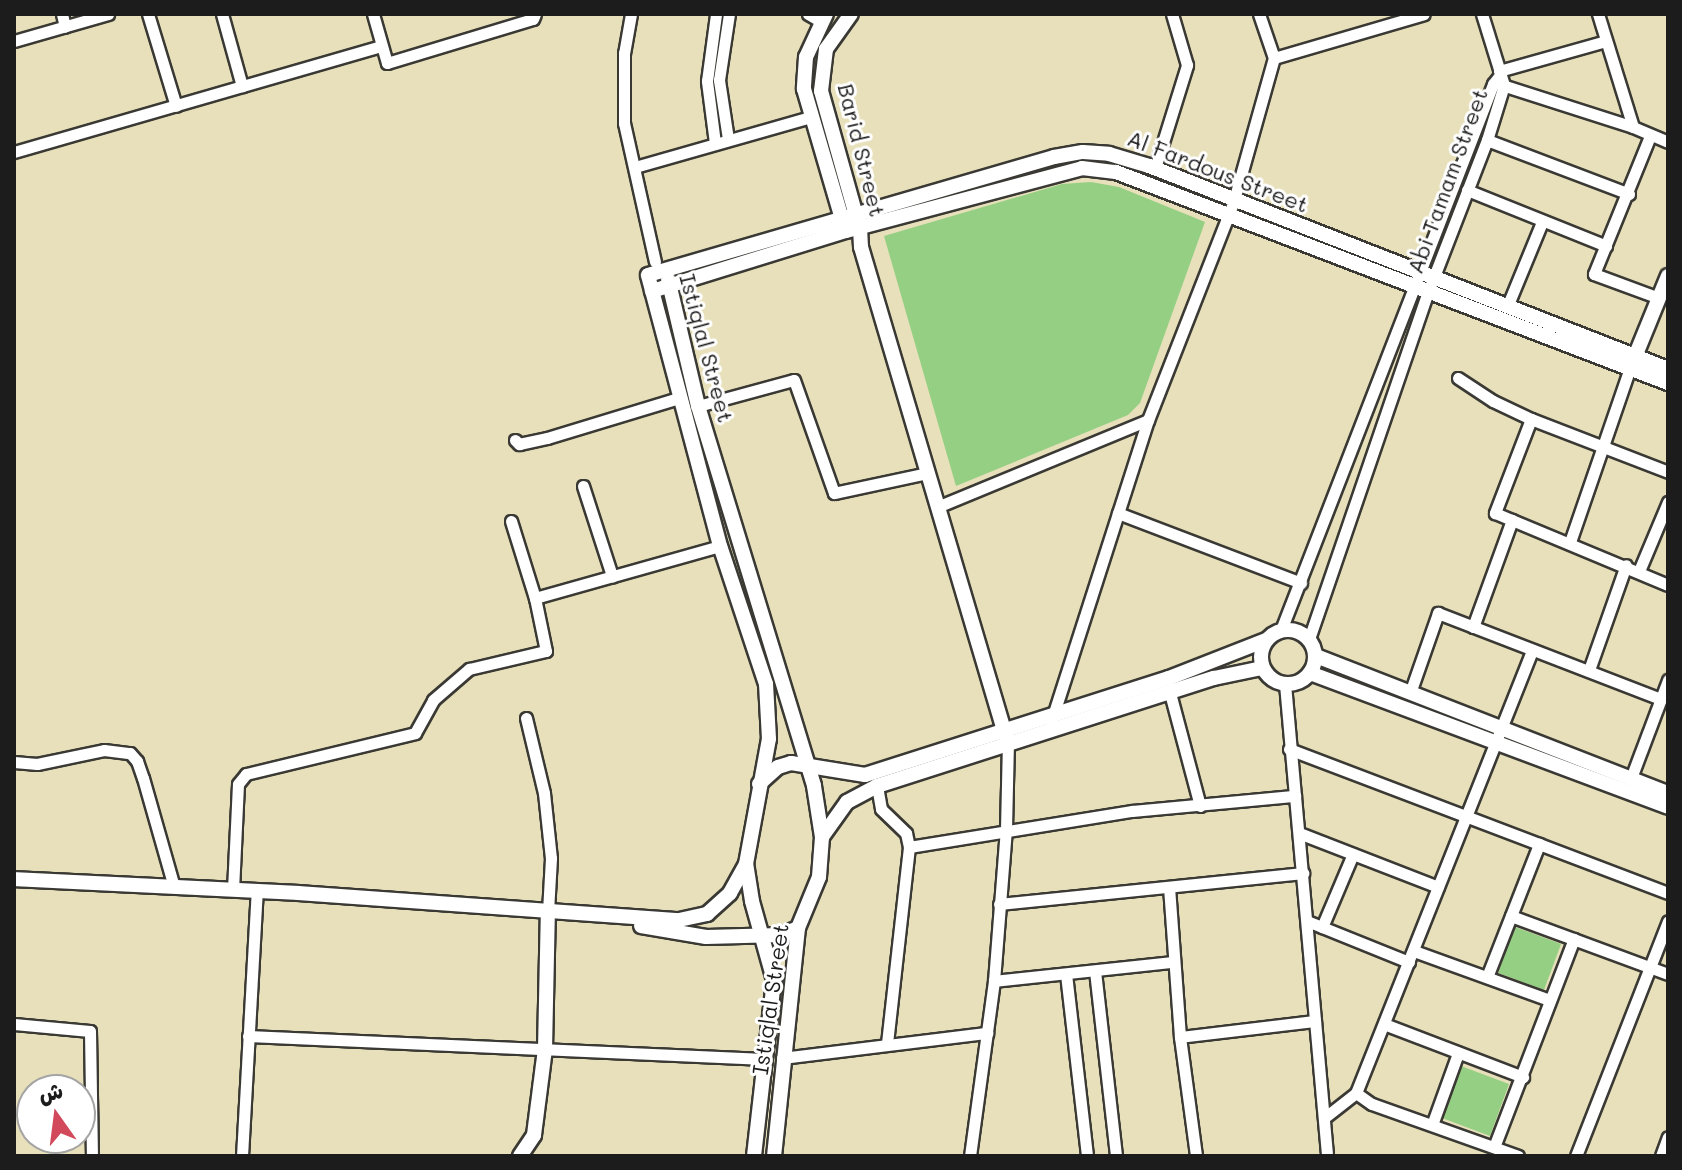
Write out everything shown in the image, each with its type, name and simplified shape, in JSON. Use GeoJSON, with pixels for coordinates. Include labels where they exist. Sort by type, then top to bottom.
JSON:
{"type":"FeatureCollection","features":[{"type":"Feature","properties":{"kind":"main road","name":"Barid Street"},"geometry":{"type":"LineString","coordinates":[[851,14],[826,49],[821,91],[851,223]]}},
{"type":"Feature","properties":{"kind":"main road","name":"Barid Street"},"geometry":{"type":"LineString","coordinates":[[818,16],[804,72],[810,117],[861,247],[1006,737]]}},
{"type":"Feature","properties":{"kind":"main road","name":"Al Fardous Street"},"geometry":{"type":"LineString","coordinates":[[652,291],[1054,157],[1083,152],[1109,154],[1155,168],[1479,308],[1633,362],[1668,369]]}},
{"type":"Feature","properties":{"kind":"main road","name":"Al Fardous Street"},"geometry":{"type":"LineString","coordinates":[[656,269],[1082,168],[1116,172],[1227,216],[1507,307],[1633,362],[1668,383]]}},
{"type":"Feature","properties":{"kind":"main road","name":"Istiqlal Street"},"geometry":{"type":"LineString","coordinates":[[656,269],[670,286],[698,406],[808,766],[822,837],[819,877],[798,928],[774,1156]]}},
{"type":"Feature","properties":{"kind":"main road","name":"Istiqlal Street"},"geometry":{"type":"LineString","coordinates":[[656,269],[652,291],[679,398],[720,546],[766,684],[769,739],[746,864],[774,980],[754,1156]]}},
{"type":"Feature","properties":{"kind":"main road"},"geometry":{"type":"LineString","coordinates":[[1633,362],[1668,276]]}},
{"type":"Feature","properties":{"kind":"main road"},"geometry":{"type":"LineString","coordinates":[[1051,723],[1266,640],[1281,630],[1292,630],[1309,639],[1316,656],[1304,680],[1285,684],[1276,682],[1262,668],[1260,658],[1266,640]]}},
{"type":"Feature","properties":{"kind":"main road"},"geometry":{"type":"LineString","coordinates":[[1316,656],[1410,693],[1499,735],[1668,807]]}},
{"type":"Feature","properties":{"kind":"main road"},"geometry":{"type":"LineString","coordinates":[[759,784],[778,767],[791,763],[865,775],[1262,668]]}},
{"type":"Feature","properties":{"kind":"main road"},"geometry":{"type":"LineString","coordinates":[[1310,673],[1631,778],[1668,793]]}},
{"type":"Feature","properties":{"kind":"main road"},"geometry":{"type":"LineString","coordinates":[[822,837],[847,802],[877,786],[1006,737]]}},
{"type":"Feature","properties":{"kind":"main road"},"geometry":{"type":"LineString","coordinates":[[14,879],[257,891],[679,920],[707,914],[730,893],[746,864]]}},
{"type":"Feature","properties":{"kind":"main road"},"geometry":{"type":"LineString","coordinates":[[520,1156],[534,1135],[545,1049],[548,911]]}},
{"type":"Feature","properties":{"kind":"main road"},"geometry":{"type":"LineString","coordinates":[[590,914],[706,937],[781,935],[798,928]]}},
{"type":"Feature","properties":{"kind":"street"},"geometry":{"type":"LineString","coordinates":[[62,14],[65,27]]}},
{"type":"Feature","properties":{"kind":"street"},"geometry":{"type":"LineString","coordinates":[[14,41],[108,14]]}},
{"type":"Feature","properties":{"kind":"street"},"geometry":{"type":"LineString","coordinates":[[148,14],[176,106]]}},
{"type":"Feature","properties":{"kind":"street"},"geometry":{"type":"LineString","coordinates":[[222,14],[242,86]]}},
{"type":"Feature","properties":{"kind":"street"},"geometry":{"type":"LineString","coordinates":[[373,14],[387,63],[533,19],[535,14]]}},
{"type":"Feature","properties":{"kind":"street"},"geometry":{"type":"LineString","coordinates":[[631,14],[622,87],[624,123],[656,269]]}},
{"type":"Feature","properties":{"kind":"street"},"geometry":{"type":"LineString","coordinates":[[715,143],[707,81],[716,14]]}},
{"type":"Feature","properties":{"kind":"street"},"geometry":{"type":"LineString","coordinates":[[728,139],[719,80],[729,14]]}},
{"type":"Feature","properties":{"kind":"street"},"geometry":{"type":"LineString","coordinates":[[1155,168],[1187,65],[1172,14]]}},
{"type":"Feature","properties":{"kind":"street"},"geometry":{"type":"LineString","coordinates":[[1051,723],[1148,420],[1234,200],[1274,58],[1259,14]]}},
{"type":"Feature","properties":{"kind":"street"},"geometry":{"type":"LineString","coordinates":[[1274,58],[1400,17],[1424,14]]}},
{"type":"Feature","properties":{"kind":"street"},"geometry":{"type":"LineString","coordinates":[[1482,14],[1499,79]]}},
{"type":"Feature","properties":{"kind":"street"},"geometry":{"type":"LineString","coordinates":[[1598,14],[1633,127]]}},
{"type":"Feature","properties":{"kind":"street"},"geometry":{"type":"LineString","coordinates":[[1499,79],[1606,41]]}},
{"type":"Feature","properties":{"kind":"street"},"geometry":{"type":"LineString","coordinates":[[14,152],[381,46]]}},
{"type":"Feature","properties":{"kind":"street"},"geometry":{"type":"LineString","coordinates":[[1499,79],[1668,142]]}},
{"type":"Feature","properties":{"kind":"street","name":"Abi Tamam Street"},"geometry":{"type":"LineString","coordinates":[[1309,639],[1424,282],[1487,140],[1499,79]]}},
{"type":"Feature","properties":{"kind":"street","name":"Abi Tamam Street"},"geometry":{"type":"LineString","coordinates":[[1281,630],[1424,282],[1499,79]]}},
{"type":"Feature","properties":{"kind":"street"},"geometry":{"type":"LineString","coordinates":[[635,167],[810,117]]}},
{"type":"Feature","properties":{"kind":"street"},"geometry":{"type":"LineString","coordinates":[[1650,136],[1594,274],[1659,298]]}},
{"type":"Feature","properties":{"kind":"street"},"geometry":{"type":"LineString","coordinates":[[1487,140],[1629,194]]}},
{"type":"Feature","properties":{"kind":"street"},"geometry":{"type":"LineString","coordinates":[[1467,190],[1606,246]]}},
{"type":"Feature","properties":{"kind":"street"},"geometry":{"type":"LineString","coordinates":[[1507,307],[1542,222]]}},
{"type":"Feature","properties":{"kind":"street"},"geometry":{"type":"LineString","coordinates":[[1570,542],[1633,362]]}},
{"type":"Feature","properties":{"kind":"street"},"geometry":{"type":"LineString","coordinates":[[1458,378],[1493,401],[1531,419],[1668,472]]}},
{"type":"Feature","properties":{"kind":"street"},"geometry":{"type":"LineString","coordinates":[[698,406],[794,380],[834,493],[927,473]]}},
{"type":"Feature","properties":{"kind":"street"},"geometry":{"type":"LineString","coordinates":[[515,440],[519,444],[547,438],[679,398]]}},
{"type":"Feature","properties":{"kind":"street"},"geometry":{"type":"LineString","coordinates":[[1531,419],[1495,513],[1668,585]]}},
{"type":"Feature","properties":{"kind":"street"},"geometry":{"type":"LineString","coordinates":[[937,507],[1148,420]]}},
{"type":"Feature","properties":{"kind":"street"},"geometry":{"type":"LineString","coordinates":[[583,486],[612,576]]}},
{"type":"Feature","properties":{"kind":"street"},"geometry":{"type":"LineString","coordinates":[[1639,571],[1668,502]]}},
{"type":"Feature","properties":{"kind":"street"},"geometry":{"type":"LineString","coordinates":[[1118,513],[1301,583]]}},
{"type":"Feature","properties":{"kind":"street"},"geometry":{"type":"LineString","coordinates":[[1473,627],[1512,520]]}},
{"type":"Feature","properties":{"kind":"street"},"geometry":{"type":"LineString","coordinates":[[233,890],[238,784],[246,774],[415,733],[433,700],[469,669],[546,651],[535,598],[511,521]]}},
{"type":"Feature","properties":{"kind":"street"},"geometry":{"type":"LineString","coordinates":[[535,598],[720,546]]}},
{"type":"Feature","properties":{"kind":"street"},"geometry":{"type":"LineString","coordinates":[[1589,670],[1626,565]]}},
{"type":"Feature","properties":{"kind":"street"},"geometry":{"type":"LineString","coordinates":[[1410,693],[1438,613],[1661,699]]}},
{"type":"Feature","properties":{"kind":"street"},"geometry":{"type":"LineString","coordinates":[[1324,1118],[1356,1093],[1532,650]]}},
{"type":"Feature","properties":{"kind":"street"},"geometry":{"type":"LineString","coordinates":[[1631,778],[1668,680]]}},
{"type":"Feature","properties":{"kind":"street"},"geometry":{"type":"LineString","coordinates":[[1285,684],[1327,1156]]}},
{"type":"Feature","properties":{"kind":"street"},"geometry":{"type":"LineString","coordinates":[[1170,693],[1200,806]]}},
{"type":"Feature","properties":{"kind":"street"},"geometry":{"type":"LineString","coordinates":[[526,718],[544,793],[551,858],[548,911]]}},
{"type":"Feature","properties":{"kind":"street"},"geometry":{"type":"LineString","coordinates":[[970,1156],[994,981],[1006,829],[1006,737]]}},
{"type":"Feature","properties":{"kind":"street"},"geometry":{"type":"LineString","coordinates":[[1289,749],[1668,893]]}},
{"type":"Feature","properties":{"kind":"street"},"geometry":{"type":"LineString","coordinates":[[14,762],[37,764],[104,750],[130,753],[137,761],[174,887]]}},
{"type":"Feature","properties":{"kind":"street"},"geometry":{"type":"LineString","coordinates":[[877,786],[881,809],[906,833],[909,847],[887,1044]]}},
{"type":"Feature","properties":{"kind":"street"},"geometry":{"type":"LineString","coordinates":[[909,847],[1006,829],[1295,796]]}},
{"type":"Feature","properties":{"kind":"street"},"geometry":{"type":"LineString","coordinates":[[1299,833],[1438,887]]}},
{"type":"Feature","properties":{"kind":"street"},"geometry":{"type":"LineString","coordinates":[[1487,977],[1539,844]]}},
{"type":"Feature","properties":{"kind":"street"},"geometry":{"type":"LineString","coordinates":[[1322,927],[1353,854]]}},
{"type":"Feature","properties":{"kind":"street"},"geometry":{"type":"LineString","coordinates":[[999,904],[1303,873]]}},
{"type":"Feature","properties":{"kind":"street"},"geometry":{"type":"LineString","coordinates":[[1169,887],[1172,962],[1196,1156]]}},
{"type":"Feature","properties":{"kind":"street"},"geometry":{"type":"LineString","coordinates":[[242,1156],[257,891]]}},
{"type":"Feature","properties":{"kind":"street"},"geometry":{"type":"LineString","coordinates":[[1511,916],[1668,974]]}},
{"type":"Feature","properties":{"kind":"street"},"geometry":{"type":"LineString","coordinates":[[1307,921],[1487,977],[1549,1000]]}},
{"type":"Feature","properties":{"kind":"street"},"geometry":{"type":"LineString","coordinates":[[1576,1156],[1668,921]]}},
{"type":"Feature","properties":{"kind":"street"},"geometry":{"type":"LineString","coordinates":[[1494,1147],[1574,939]]}},
{"type":"Feature","properties":{"kind":"street"},"geometry":{"type":"LineString","coordinates":[[994,981],[1172,962]]}},
{"type":"Feature","properties":{"kind":"street"},"geometry":{"type":"LineString","coordinates":[[1095,971],[1116,1156]]}},
{"type":"Feature","properties":{"kind":"street"},"geometry":{"type":"LineString","coordinates":[[1066,974],[1087,1156]]}},
{"type":"Feature","properties":{"kind":"street"},"geometry":{"type":"LineString","coordinates":[[1180,1037],[1315,1021]]}},
{"type":"Feature","properties":{"kind":"street"},"geometry":{"type":"LineString","coordinates":[[14,1024],[86,1028],[90,1031],[92,1156]]}},
{"type":"Feature","properties":{"kind":"street"},"geometry":{"type":"LineString","coordinates":[[1384,1024],[1523,1077]]}},
{"type":"Feature","properties":{"kind":"street"},"geometry":{"type":"LineString","coordinates":[[782,1058],[987,1033]]}},
{"type":"Feature","properties":{"kind":"street"},"geometry":{"type":"LineString","coordinates":[[248,1036],[763,1059]]}},
{"type":"Feature","properties":{"kind":"street"},"geometry":{"type":"LineString","coordinates":[[1432,1125],[1458,1053]]}},
{"type":"Feature","properties":{"kind":"street"},"geometry":{"type":"LineString","coordinates":[[1356,1093],[1372,1104],[1518,1156]]}},
{"type":"Feature","properties":{"kind":"street"},"geometry":{"type":"LineString","coordinates":[[1661,1156],[1668,1137]]}},
{"type":"Feature","properties":{"kind":"green space"},"geometry":{"type":"Polygon","coordinates":[[[1091,182],[1119,187],[1205,222],[1140,403],[1128,415],[956,486],[884,236],[1062,184],[1091,182]]]}},
{"type":"Feature","properties":{"kind":"green space"},"geometry":{"type":"Polygon","coordinates":[[[1515,927],[1561,944],[1544,990],[1498,973],[1515,927]]]}},
{"type":"Feature","properties":{"kind":"green space"},"geometry":{"type":"Polygon","coordinates":[[[1461,1066],[1509,1084],[1490,1136],[1442,1118],[1461,1066]]]}}]}
